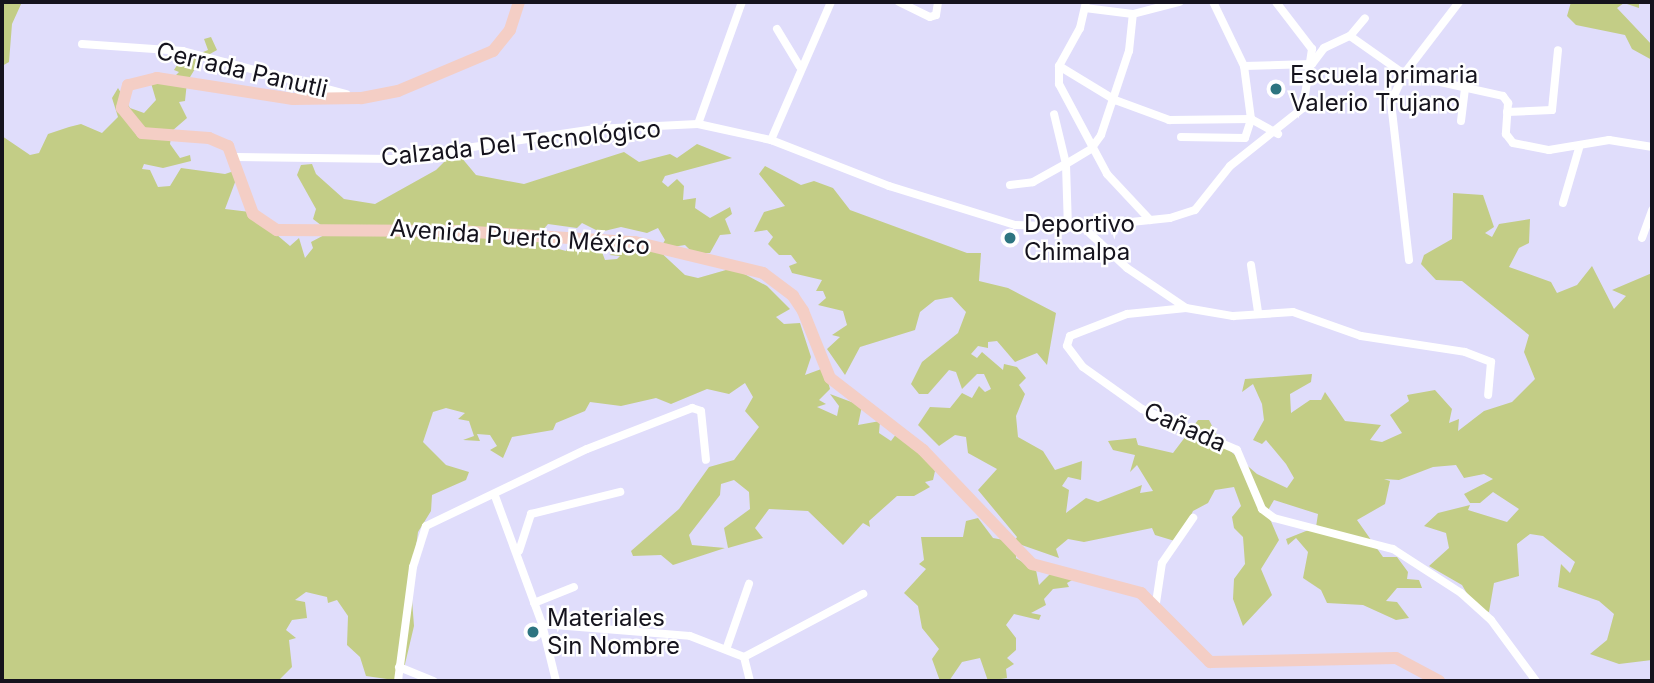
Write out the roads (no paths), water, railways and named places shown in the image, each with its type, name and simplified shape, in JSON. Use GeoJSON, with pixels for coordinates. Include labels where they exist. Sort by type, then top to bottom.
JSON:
{"type":"FeatureCollection","features":[{"type":"Feature","properties":{"kind":"main road"},"geometry":{"type":"LineString","coordinates":[[236,158],[228,146],[209,138],[134,128],[122,108],[128,85],[157,78],[293,99],[361,98],[410,87],[493,51],[510,30],[519,2]]}},
{"type":"Feature","properties":{"kind":"main road","name":"Avenida Puerto México"},"geometry":{"type":"LineString","coordinates":[[236,158],[253,214],[277,230],[371,228],[623,242],[696,253],[763,272],[793,296],[803,311],[830,378],[923,450],[1021,555],[1052,570],[1130,587],[1156,603],[1209,662],[1396,658],[1439,681]]}},
{"type":"Feature","properties":{"kind":"street"},"geometry":{"type":"LineString","coordinates":[[698,124],[742,2]]}},
{"type":"Feature","properties":{"kind":"street"},"geometry":{"type":"LineString","coordinates":[[771,140],[800,67],[831,2]]}},
{"type":"Feature","properties":{"kind":"street"},"geometry":{"type":"LineString","coordinates":[[899,2],[930,17],[936,15],[938,2]]}},
{"type":"Feature","properties":{"kind":"street"},"geometry":{"type":"LineString","coordinates":[[1150,220],[1121,193],[1091,149],[1066,103],[1059,66],[1086,5],[1133,14],[1179,2]]}},
{"type":"Feature","properties":{"kind":"street"},"geometry":{"type":"LineString","coordinates":[[1181,137],[1245,138],[1251,119],[1244,66],[1213,2]]}},
{"type":"Feature","properties":{"kind":"street"},"geometry":{"type":"LineString","coordinates":[[1276,2],[1311,45],[1312,64]]}},
{"type":"Feature","properties":{"kind":"street"},"geometry":{"type":"LineString","coordinates":[[1409,260],[1388,117],[1404,74],[1459,2]]}},
{"type":"Feature","properties":{"kind":"street"},"geometry":{"type":"LineString","coordinates":[[1010,185],[1033,182],[1091,149],[1115,100],[1133,14]]}},
{"type":"Feature","properties":{"kind":"street"},"geometry":{"type":"LineString","coordinates":[[1312,64],[1324,48],[1350,36],[1365,18]]}},
{"type":"Feature","properties":{"kind":"street"},"geometry":{"type":"LineString","coordinates":[[777,29],[800,67]]}},
{"type":"Feature","properties":{"kind":"street"},"geometry":{"type":"LineString","coordinates":[[1350,36],[1404,74],[1503,96],[1507,112],[1506,134],[1513,143],[1549,150],[1609,140],[1652,147]]}},
{"type":"Feature","properties":{"kind":"street","name":"Cerrada Panutli"},"geometry":{"type":"LineString","coordinates":[[82,44],[183,51],[361,98]]}},
{"type":"Feature","properties":{"kind":"street"},"geometry":{"type":"LineString","coordinates":[[1507,112],[1552,110],[1558,50]]}},
{"type":"Feature","properties":{"kind":"street"},"geometry":{"type":"LineString","coordinates":[[1244,66],[1312,64]]}},
{"type":"Feature","properties":{"kind":"street","name":"Calzada Del Tecnológico"},"geometry":{"type":"LineString","coordinates":[[236,158],[402,159],[595,130],[698,124],[771,140],[994,221],[1083,228],[1150,220],[1195,210],[1230,166],[1278,134],[1303,108],[1312,64]]}},
{"type":"Feature","properties":{"kind":"street"},"geometry":{"type":"LineString","coordinates":[[1059,66],[1115,100],[1178,122],[1251,119],[1278,134]]}},
{"type":"Feature","properties":{"kind":"street"},"geometry":{"type":"LineString","coordinates":[[1461,121],[1465,89]]}},
{"type":"Feature","properties":{"kind":"street"},"geometry":{"type":"LineString","coordinates":[[1054,114],[1066,164],[1068,228]]}},
{"type":"Feature","properties":{"kind":"street"},"geometry":{"type":"LineString","coordinates":[[1563,203],[1580,145]]}},
{"type":"Feature","properties":{"kind":"street"},"geometry":{"type":"LineString","coordinates":[[1642,238],[1652,210]]}},
{"type":"Feature","properties":{"kind":"street"},"geometry":{"type":"LineString","coordinates":[[1083,228],[1127,268],[1186,308],[1220,316],[1293,312],[1361,336],[1487,359],[1488,395]]}},
{"type":"Feature","properties":{"kind":"street"},"geometry":{"type":"LineString","coordinates":[[1251,265],[1258,312]]}},
{"type":"Feature","properties":{"kind":"street","name":"Cañada"},"geometry":{"type":"LineString","coordinates":[[1186,308],[1127,314],[1070,336],[1067,346],[1083,367],[1142,409],[1237,450],[1262,509],[1274,518],[1374,542],[1409,557],[1491,620],[1536,681]]}},
{"type":"Feature","properties":{"kind":"street"},"geometry":{"type":"LineString","coordinates":[[398,681],[421,531],[587,449],[692,408],[701,411],[706,460]]}},
{"type":"Feature","properties":{"kind":"street"},"geometry":{"type":"LineString","coordinates":[[518,554],[531,514],[620,492]]}},
{"type":"Feature","properties":{"kind":"street"},"geometry":{"type":"LineString","coordinates":[[495,496],[542,624],[555,681]]}},
{"type":"Feature","properties":{"kind":"street"},"geometry":{"type":"LineString","coordinates":[[1156,603],[1162,563],[1193,519]]}},
{"type":"Feature","properties":{"kind":"street"},"geometry":{"type":"LineString","coordinates":[[727,647],[749,584]]}},
{"type":"Feature","properties":{"kind":"street"},"geometry":{"type":"LineString","coordinates":[[534,603],[574,587]]}},
{"type":"Feature","properties":{"kind":"street"},"geometry":{"type":"LineString","coordinates":[[744,657],[863,594]]}},
{"type":"Feature","properties":{"kind":"street"},"geometry":{"type":"LineString","coordinates":[[542,624],[690,636],[727,647],[744,657],[750,681]]}},
{"type":"Feature","properties":{"kind":"street"},"geometry":{"type":"LineString","coordinates":[[399,667],[433,681]]}},
{"type":"Feature","properties":{"kind":"place","name":"Escuela primaria Valerio Trujano"},"geometry":{"type":"Point","coordinates":[1276,89]}},
{"type":"Feature","properties":{"kind":"place","name":"Deportivo Chimalpa"},"geometry":{"type":"Point","coordinates":[1010,238]}},
{"type":"Feature","properties":{"kind":"place","name":"Materiales Sin Nombre"},"geometry":{"type":"Point","coordinates":[533,632]}}]}
